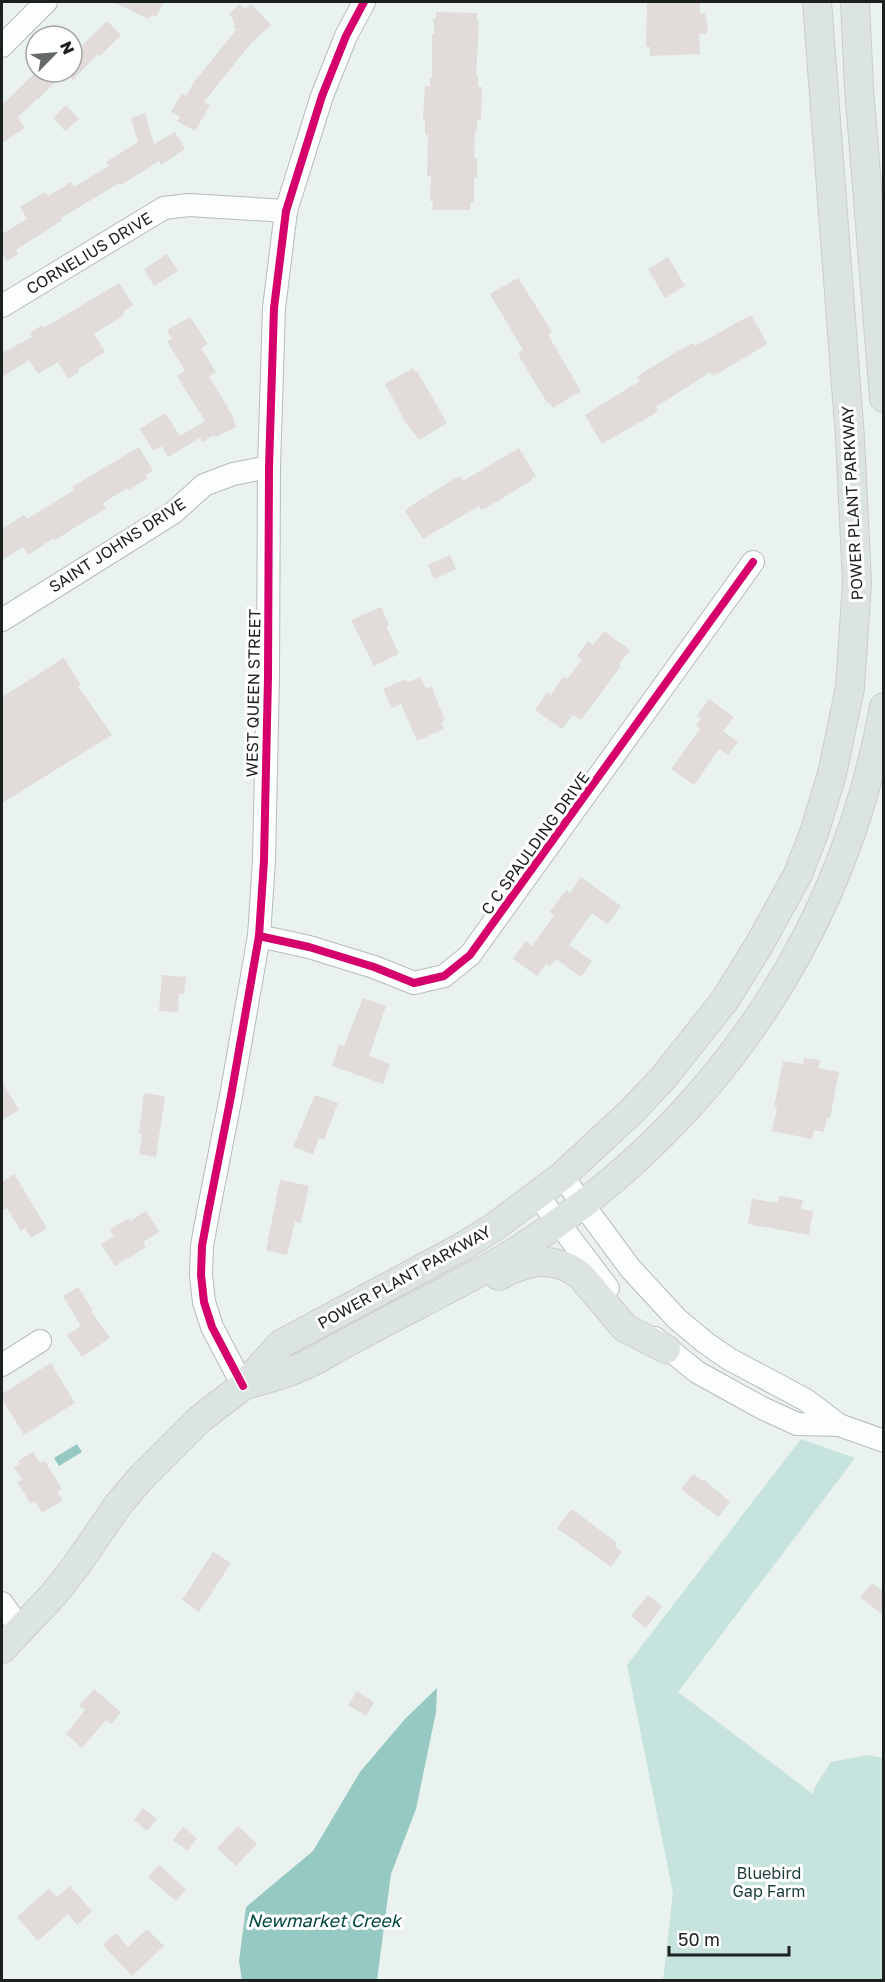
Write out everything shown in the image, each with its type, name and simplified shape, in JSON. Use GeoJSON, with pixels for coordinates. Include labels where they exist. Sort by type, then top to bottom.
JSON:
{"type":"FeatureCollection","features":[{"type":"Feature","properties":{"kind":"main road","name":"POWER PLANT PARKWAY"},"geometry":{"type":"LineString","coordinates":[[11,1640],[69,1575],[118,1505],[140,1479],[201,1419],[243,1386],[281,1344],[460,1248],[538,1196],[632,1111],[664,1077],[725,1000],[759,945],[798,874],[814,833],[832,774],[850,688],[858,582],[817,2]]}},
{"type":"Feature","properties":{"kind":"main road"},"geometry":{"type":"LineString","coordinates":[[855,2],[859,88],[884,398]]}},
{"type":"Feature","properties":{"kind":"main road","name":"POWER PLANT PARKWAY"},"geometry":{"type":"LineString","coordinates":[[243,1386],[297,1369],[513,1253],[583,1204],[652,1146],[733,1054],[767,1006],[788,970],[834,880],[867,785],[884,707]]}},
{"type":"Feature","properties":{"kind":"main road"},"geometry":{"type":"LineString","coordinates":[[392,1318],[430,1312],[514,1269],[529,1263],[544,1262],[559,1264],[573,1270],[625,1328],[666,1348]]}},
{"type":"Feature","properties":{"kind":"street"},"geometry":{"type":"LineString","coordinates":[[2,46],[46,2]]}},
{"type":"Feature","properties":{"kind":"street","name":"WEST QUEEN STREET"},"geometry":{"type":"LineString","coordinates":[[243,1386],[212,1327],[204,1302],[201,1275],[202,1246],[259,936],[264,860],[268,699],[269,467],[273,308],[286,211],[322,96],[346,36],[364,2]]}},
{"type":"Feature","properties":{"kind":"street","name":"CORNELIUS DRIVE"},"geometry":{"type":"LineString","coordinates":[[2,306],[164,208],[189,205],[286,211]]}},
{"type":"Feature","properties":{"kind":"street","name":"SAINT JOHNS DRIVE"},"geometry":{"type":"LineString","coordinates":[[2,620],[173,513],[204,485],[233,474],[269,467]]}},
{"type":"Feature","properties":{"kind":"street","name":"C C SPAULDING DRIVE"},"geometry":{"type":"LineString","coordinates":[[259,936],[309,947],[414,983],[444,976],[470,955],[753,562]]}},
{"type":"Feature","properties":{"kind":"street"},"geometry":{"type":"LineString","coordinates":[[562,1176],[630,1268],[677,1319],[706,1343],[753,1372],[806,1400],[839,1425],[884,1442]]}},
{"type":"Feature","properties":{"kind":"street"},"geometry":{"type":"LineString","coordinates":[[538,1196],[595,1273],[634,1318],[666,1348],[698,1372],[762,1408],[797,1424],[839,1425]]}},
{"type":"Feature","properties":{"kind":"street"},"geometry":{"type":"LineString","coordinates":[[2,1365],[40,1341]]}},
{"type":"Feature","properties":{"kind":"street"},"geometry":{"type":"LineString","coordinates":[[2,1603],[11,1640]]}},
{"type":"Feature","properties":{"kind":"green space","name":"Bluebird Gap Farm"},"geometry":{"type":"Polygon","coordinates":[[[801,1439],[855,1458],[678,1692],[813,1794],[831,1762],[868,1755],[883,1758],[883,1980],[663,1980],[673,1893],[627,1665],[801,1439]]]}},
{"type":"Feature","properties":{"kind":"water"},"geometry":{"type":"Polygon","coordinates":[[[77,1444],[82,1452],[59,1466],[54,1458],[77,1444]]]}},
{"type":"Feature","properties":{"kind":"water","name":"Newmarket Creek"},"geometry":{"type":"Polygon","coordinates":[[[437,1688],[436,1712],[416,1809],[391,1874],[377,1980],[242,1980],[239,1961],[246,1907],[313,1851],[360,1772],[405,1719],[437,1688]]]}},
{"type":"Feature","properties":{"kind":"building"},"geometry":{"type":"Polygon","coordinates":[[[113,2],[164,2],[156,17],[151,15],[149,19],[113,2]]]}},
{"type":"Feature","properties":{"kind":"building"},"geometry":{"type":"Polygon","coordinates":[[[647,2],[700,2],[700,13],[705,13],[708,28],[706,34],[699,34],[700,54],[650,56],[650,47],[646,47],[647,2]]]}},
{"type":"Feature","properties":{"kind":"building"},"geometry":{"type":"Polygon","coordinates":[[[240,4],[245,9],[251,4],[271,25],[251,43],[204,102],[210,105],[195,131],[177,121],[180,117],[171,112],[182,93],[186,96],[194,82],[236,30],[233,27],[235,24],[232,21],[234,20],[229,14],[240,4]]]}},
{"type":"Feature","properties":{"kind":"building"},"geometry":{"type":"Polygon","coordinates":[[[436,12],[477,13],[477,21],[479,21],[476,76],[478,76],[478,87],[482,87],[481,120],[477,120],[477,131],[475,130],[474,158],[477,158],[477,178],[474,178],[474,203],[470,203],[470,210],[432,210],[433,201],[430,201],[431,176],[427,176],[428,135],[425,135],[423,120],[425,86],[430,86],[430,78],[432,78],[432,34],[435,34],[433,19],[436,18],[436,12]]]}},
{"type":"Feature","properties":{"kind":"building"},"geometry":{"type":"Polygon","coordinates":[[[107,21],[121,35],[84,69],[84,43],[107,21]]]}},
{"type":"Feature","properties":{"kind":"building"},"geometry":{"type":"Polygon","coordinates":[[[24,84],[53,84],[18,117],[25,128],[2,143],[2,105],[24,84]]]}},
{"type":"Feature","properties":{"kind":"building"},"geometry":{"type":"Polygon","coordinates":[[[66,105],[79,119],[65,131],[53,118],[66,105]]]}},
{"type":"Feature","properties":{"kind":"building"},"geometry":{"type":"Polygon","coordinates":[[[145,113],[154,144],[175,132],[185,149],[161,165],[159,161],[121,185],[119,183],[61,218],[62,220],[16,250],[18,254],[7,261],[2,253],[2,234],[27,219],[20,207],[45,192],[48,196],[71,182],[74,187],[109,166],[106,162],[138,142],[131,118],[145,113]]]}},
{"type":"Feature","properties":{"kind":"building"},"geometry":{"type":"Polygon","coordinates":[[[167,254],[178,271],[154,286],[144,269],[167,254]]]}},
{"type":"Feature","properties":{"kind":"building"},"geometry":{"type":"Polygon","coordinates":[[[668,257],[685,286],[665,298],[648,269],[668,257]]]}},
{"type":"Feature","properties":{"kind":"building"},"geometry":{"type":"Polygon","coordinates":[[[518,278],[550,328],[552,333],[548,335],[581,391],[553,408],[550,403],[548,404],[520,358],[519,352],[523,350],[490,294],[518,278]]]}},
{"type":"Feature","properties":{"kind":"building"},"geometry":{"type":"Polygon","coordinates":[[[119,283],[133,305],[123,312],[124,315],[94,334],[105,352],[78,369],[79,372],[68,379],[58,362],[38,374],[29,360],[2,377],[2,353],[32,337],[30,333],[42,325],[44,328],[119,283]]]}},
{"type":"Feature","properties":{"kind":"building"},"geometry":{"type":"Polygon","coordinates":[[[751,315],[767,343],[764,346],[713,376],[710,372],[656,407],[658,410],[654,414],[602,444],[585,415],[640,381],[637,377],[641,374],[688,345],[693,343],[695,346],[751,315]]]}},
{"type":"Feature","properties":{"kind":"building"},"geometry":{"type":"Polygon","coordinates":[[[190,317],[208,344],[201,348],[216,372],[209,376],[232,415],[236,427],[202,442],[200,438],[168,457],[162,447],[165,444],[153,451],[140,429],[165,413],[180,436],[205,421],[177,376],[185,371],[167,341],[172,339],[167,330],[190,317]]]}},
{"type":"Feature","properties":{"kind":"building"},"geometry":{"type":"Polygon","coordinates":[[[413,368],[415,372],[417,371],[447,423],[419,440],[406,423],[385,384],[413,368]]]}},
{"type":"Feature","properties":{"kind":"building"},"geometry":{"type":"Polygon","coordinates":[[[139,447],[153,471],[146,475],[147,479],[103,503],[106,508],[55,540],[54,538],[28,555],[23,547],[2,560],[2,529],[24,515],[27,519],[74,490],[72,487],[139,447]]]}},
{"type":"Feature","properties":{"kind":"building"},"geometry":{"type":"Polygon","coordinates":[[[519,448],[536,476],[532,480],[486,508],[481,510],[479,506],[423,539],[405,511],[409,507],[456,478],[461,477],[463,481],[519,448]]]}},
{"type":"Feature","properties":{"kind":"building"},"geometry":{"type":"Polygon","coordinates":[[[450,555],[456,569],[434,579],[428,565],[450,555]]]}},
{"type":"Feature","properties":{"kind":"building"},"geometry":{"type":"Polygon","coordinates":[[[381,607],[389,625],[386,626],[399,654],[374,666],[351,620],[381,607]]]}},
{"type":"Feature","properties":{"kind":"building"},"geometry":{"type":"Polygon","coordinates":[[[604,631],[630,650],[619,664],[621,666],[581,720],[573,715],[562,729],[535,710],[547,692],[551,695],[563,677],[567,679],[582,660],[577,656],[588,641],[593,645],[604,631]]]}},
{"type":"Feature","properties":{"kind":"building"},"geometry":{"type":"Polygon","coordinates":[[[64,658],[81,685],[78,686],[112,735],[2,803],[2,697],[64,658]]]}},
{"type":"Feature","properties":{"kind":"building"},"geometry":{"type":"Polygon","coordinates":[[[420,677],[426,689],[431,686],[445,720],[441,722],[444,729],[417,741],[401,704],[392,708],[383,689],[406,679],[408,682],[420,677]]]}},
{"type":"Feature","properties":{"kind":"building"},"geometry":{"type":"Polygon","coordinates":[[[709,699],[734,717],[723,731],[738,742],[728,755],[719,749],[694,785],[671,769],[700,729],[696,726],[701,718],[697,716],[709,699]]]}},
{"type":"Feature","properties":{"kind":"building"},"geometry":{"type":"Polygon","coordinates":[[[581,877],[621,906],[608,924],[592,913],[569,945],[592,961],[581,977],[556,959],[550,967],[546,964],[537,976],[513,959],[526,941],[532,946],[554,916],[550,912],[566,890],[570,893],[581,877]]]}},
{"type":"Feature","properties":{"kind":"building"},"geometry":{"type":"Polygon","coordinates":[[[162,975],[186,977],[184,994],[179,994],[178,1012],[159,1011],[162,975]]]}},
{"type":"Feature","properties":{"kind":"building"},"geometry":{"type":"Polygon","coordinates":[[[363,998],[386,1006],[369,1056],[390,1064],[383,1084],[332,1066],[339,1045],[344,1046],[363,998]]]}},
{"type":"Feature","properties":{"kind":"building"},"geometry":{"type":"Polygon","coordinates":[[[804,1058],[820,1060],[819,1068],[839,1072],[830,1118],[827,1118],[824,1132],[814,1130],[812,1139],[772,1131],[783,1061],[803,1064],[804,1058]]]}},
{"type":"Feature","properties":{"kind":"building"},"geometry":{"type":"Polygon","coordinates":[[[2,1081],[19,1110],[2,1120],[2,1081]]]}},
{"type":"Feature","properties":{"kind":"building"},"geometry":{"type":"Polygon","coordinates":[[[144,1093],[165,1096],[156,1157],[139,1154],[144,1093]]]}},
{"type":"Feature","properties":{"kind":"building"},"geometry":{"type":"Polygon","coordinates":[[[315,1095],[338,1103],[324,1140],[319,1138],[313,1154],[293,1147],[315,1095]]]}},
{"type":"Feature","properties":{"kind":"building"},"geometry":{"type":"Polygon","coordinates":[[[14,1174],[47,1228],[31,1238],[25,1228],[21,1231],[7,1208],[2,1211],[2,1182],[14,1174]]]}},
{"type":"Feature","properties":{"kind":"building"},"geometry":{"type":"Polygon","coordinates":[[[280,1180],[309,1186],[301,1223],[295,1222],[287,1255],[266,1250],[280,1180]]]}},
{"type":"Feature","properties":{"kind":"building"},"geometry":{"type":"Polygon","coordinates":[[[779,1196],[803,1200],[801,1209],[813,1211],[809,1235],[748,1224],[752,1199],[778,1203],[779,1196]]]}},
{"type":"Feature","properties":{"kind":"building"},"geometry":{"type":"Polygon","coordinates":[[[146,1211],[159,1232],[143,1242],[146,1247],[115,1266],[101,1244],[114,1236],[110,1229],[146,1211]]]}},
{"type":"Feature","properties":{"kind":"building"},"geometry":{"type":"Polygon","coordinates":[[[78,1287],[110,1338],[82,1357],[67,1335],[81,1326],[63,1296],[78,1287]]]}},
{"type":"Feature","properties":{"kind":"building"},"geometry":{"type":"Polygon","coordinates":[[[51,1363],[75,1403],[24,1435],[2,1399],[2,1394],[51,1363]]]}},
{"type":"Feature","properties":{"kind":"building"},"geometry":{"type":"Polygon","coordinates":[[[33,1452],[40,1463],[45,1461],[62,1489],[57,1491],[63,1500],[42,1513],[35,1501],[31,1504],[17,1482],[22,1480],[14,1467],[20,1464],[18,1461],[33,1452]]]}},
{"type":"Feature","properties":{"kind":"building"},"geometry":{"type":"Polygon","coordinates":[[[693,1474],[704,1480],[730,1502],[718,1517],[681,1489],[693,1474]]]}},
{"type":"Feature","properties":{"kind":"building"},"geometry":{"type":"Polygon","coordinates":[[[572,1509],[617,1543],[615,1547],[622,1552],[611,1567],[557,1528],[572,1509]]]}},
{"type":"Feature","properties":{"kind":"building"},"geometry":{"type":"Polygon","coordinates":[[[213,1552],[231,1563],[199,1612],[182,1600],[213,1552]]]}},
{"type":"Feature","properties":{"kind":"building"},"geometry":{"type":"Polygon","coordinates":[[[872,1583],[884,1592],[884,1616],[860,1597],[872,1583]]]}},
{"type":"Feature","properties":{"kind":"building"},"geometry":{"type":"Polygon","coordinates":[[[648,1595],[662,1606],[646,1628],[631,1616],[648,1595]]]}},
{"type":"Feature","properties":{"kind":"building"},"geometry":{"type":"Polygon","coordinates":[[[94,1689],[121,1712],[111,1724],[106,1720],[82,1748],[66,1734],[85,1710],[79,1706],[94,1689]]]}},
{"type":"Feature","properties":{"kind":"building"},"geometry":{"type":"Polygon","coordinates":[[[357,1691],[374,1702],[366,1716],[348,1705],[357,1691]]]}},
{"type":"Feature","properties":{"kind":"building"},"geometry":{"type":"Polygon","coordinates":[[[143,1808],[157,1819],[147,1831],[134,1820],[143,1808]]]}},
{"type":"Feature","properties":{"kind":"building"},"geometry":{"type":"Polygon","coordinates":[[[238,1826],[257,1844],[236,1866],[217,1848],[238,1826]]]}},
{"type":"Feature","properties":{"kind":"building"},"geometry":{"type":"Polygon","coordinates":[[[183,1827],[197,1838],[188,1851],[173,1840],[183,1827]]]}},
{"type":"Feature","properties":{"kind":"building"},"geometry":{"type":"Polygon","coordinates":[[[159,1865],[186,1889],[176,1901],[148,1877],[159,1865]]]}},
{"type":"Feature","properties":{"kind":"building"},"geometry":{"type":"Polygon","coordinates":[[[70,1886],[92,1911],[77,1925],[68,1914],[38,1941],[17,1917],[49,1889],[57,1897],[70,1886]]]}},
{"type":"Feature","properties":{"kind":"building"},"geometry":{"type":"Polygon","coordinates":[[[147,1929],[164,1946],[132,1976],[103,1945],[116,1933],[128,1947],[147,1929]]]}},
{"type":"Feature","properties":{"kind":"cycle path"},"geometry":{"type":"LineString","coordinates":[[243,1386],[212,1327],[204,1302],[201,1275],[202,1246],[259,936],[264,860],[269,467],[274,308],[286,211],[322,96],[346,36],[364,2]]}},
{"type":"Feature","properties":{"kind":"cycle path"},"geometry":{"type":"LineString","coordinates":[[259,936],[309,947],[374,967],[414,983],[444,976],[470,955],[753,562]]}}]}
